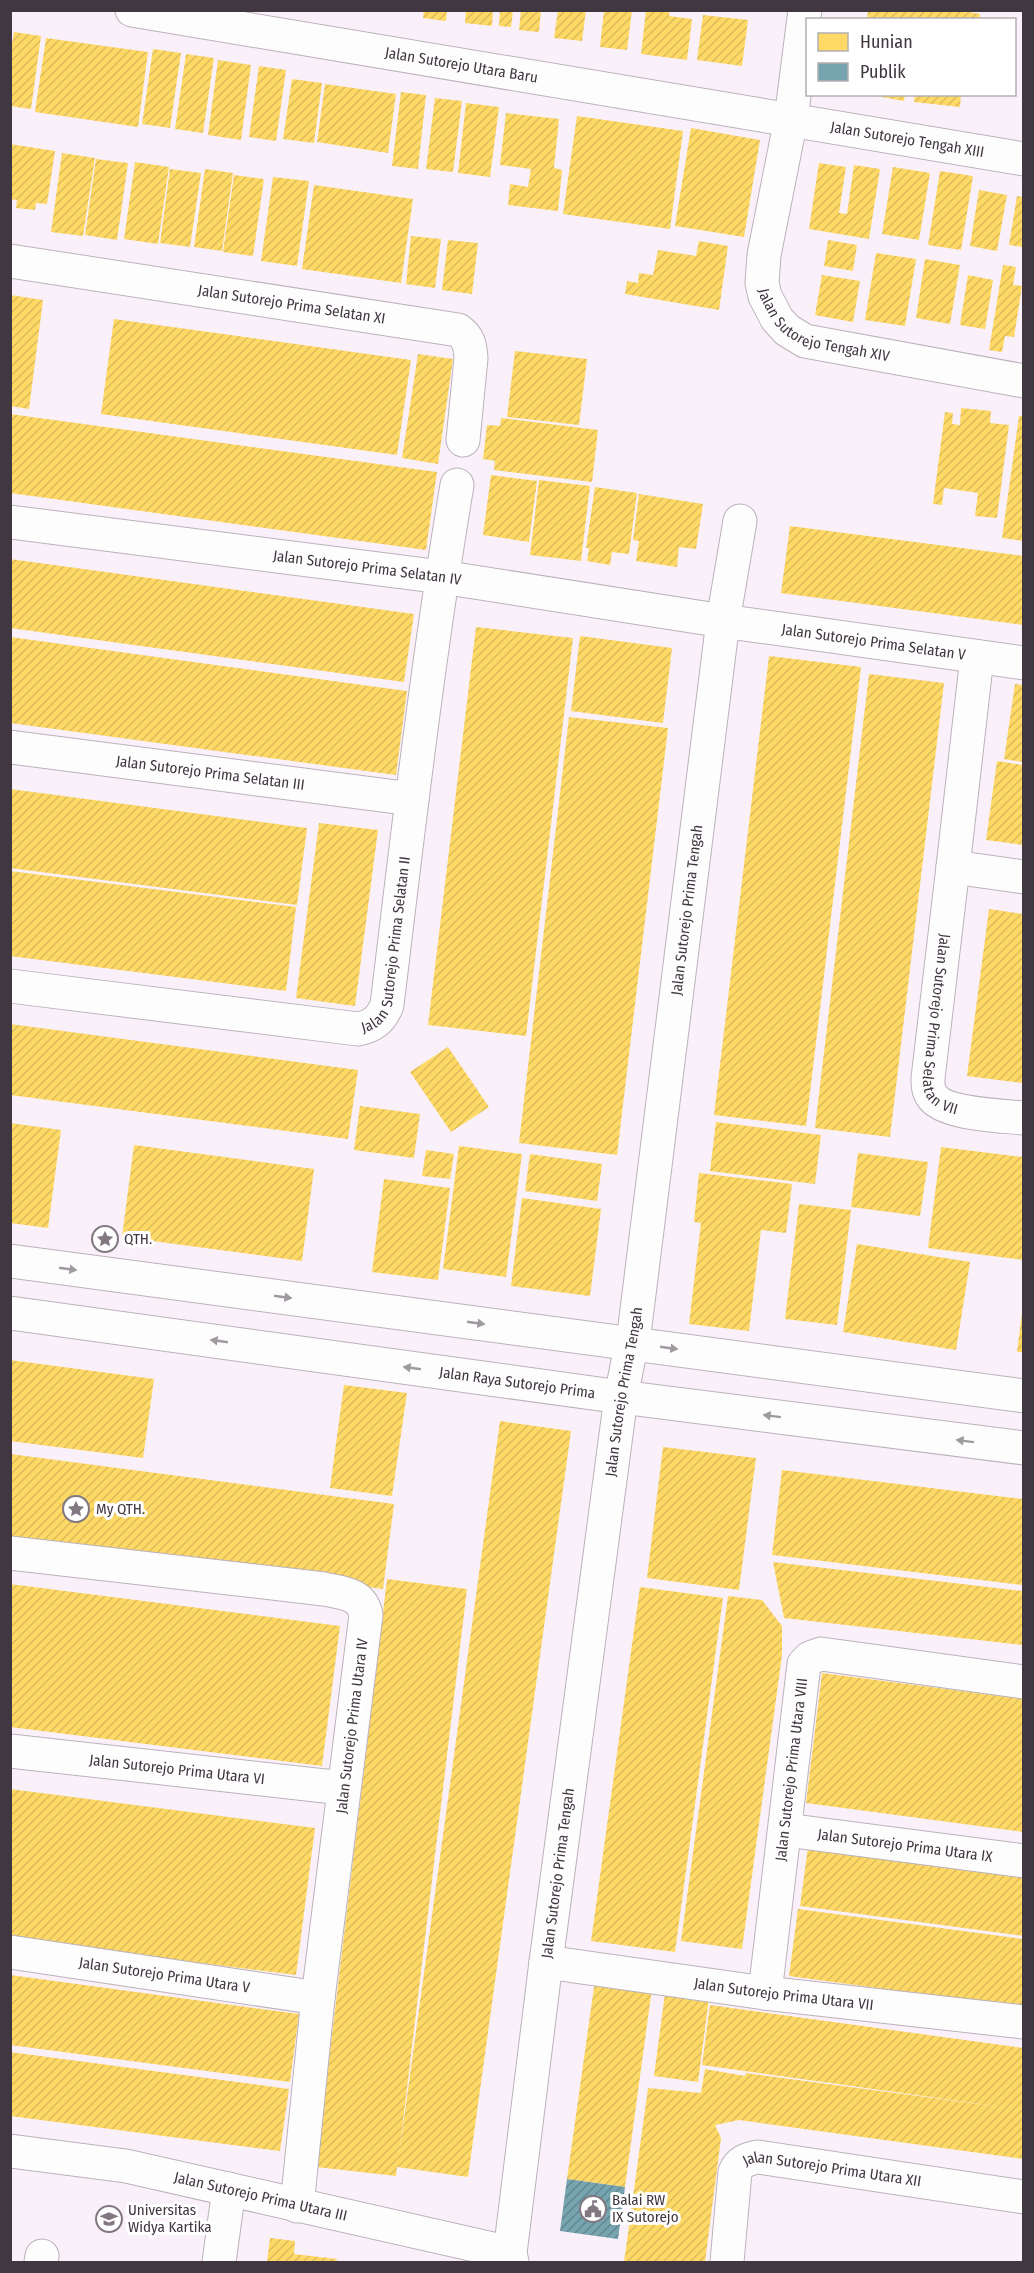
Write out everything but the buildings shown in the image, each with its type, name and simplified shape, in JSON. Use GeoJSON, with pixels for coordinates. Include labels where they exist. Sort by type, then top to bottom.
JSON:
{"type":"FeatureCollection","features":[{"type":"Feature","properties":{"kind":"street","name":"Jalan Sutorejo Utara Baru"},"geometry":{"type":"LineString","coordinates":[[132,10],[791,119]]}},
{"type":"Feature","properties":{"kind":"street","name":"Jalan Sutorejo Tengah XIV"},"geometry":{"type":"LineString","coordinates":[[805,10],[791,119],[764,255],[762,283],[765,296],[777,320],[805,341],[1023,381]]}},
{"type":"Feature","properties":{"kind":"street","name":"Jalan Sutorejo Tengah XIII"},"geometry":{"type":"LineString","coordinates":[[791,119],[1023,159]]}},
{"type":"Feature","properties":{"kind":"street","name":"Jalan Sutorejo Prima Selatan XI"},"geometry":{"type":"LineString","coordinates":[[10,261],[458,330],[466,336],[470,344],[471,358],[463,440]]}},
{"type":"Feature","properties":{"kind":"street"},"geometry":{"type":"LineString","coordinates":[[442,577],[457,485]]}},
{"type":"Feature","properties":{"kind":"street","name":"Jalan Sutorejo Prima Tengah"},"geometry":{"type":"LineString","coordinates":[[511,2258],[546,1962],[621,1397],[632,1344],[723,621],[740,521]]}},
{"type":"Feature","properties":{"kind":"street","name":"Jalan Sutorejo Prima Selatan IV"},"geometry":{"type":"LineString","coordinates":[[10,522],[442,577],[723,621]]}},
{"type":"Feature","properties":{"kind":"street","name":"Jalan Sutorejo Prima Selatan II"},"geometry":{"type":"LineString","coordinates":[[10,986],[358,1029],[379,1020],[387,1005],[442,577]]}},
{"type":"Feature","properties":{"kind":"street","name":"Jalan Sutorejo Prima Selatan V"},"geometry":{"type":"LineString","coordinates":[[723,621],[1023,663]]}},
{"type":"Feature","properties":{"kind":"street"},"geometry":{"type":"LineString","coordinates":[[977,657],[953,867],[1023,878]]}},
{"type":"Feature","properties":{"kind":"street","name":"Jalan Sutorejo Prima Selatan III"},"geometry":{"type":"LineString","coordinates":[[10,747],[412,800]]}},
{"type":"Feature","properties":{"kind":"street","name":"Jalan Sutorejo Prima Selatan VII"},"geometry":{"type":"LineString","coordinates":[[953,867],[928,1089],[936,1101],[952,1108],[1023,1118]]}},
{"type":"Feature","properties":{"kind":"street"},"geometry":{"type":"LineString","coordinates":[[10,1261],[1023,1396]]}},
{"type":"Feature","properties":{"kind":"street","name":"Jalan Raya Sutorejo Prima"},"geometry":{"type":"LineString","coordinates":[[10,1312],[621,1397],[1023,1448]]}},
{"type":"Feature","properties":{"kind":"street","name":"Jalan Sutorejo Prima Utara IV"},"geometry":{"type":"LineString","coordinates":[[10,1553],[324,1589],[352,1595],[365,1608],[318,1998],[297,2206]]}},
{"type":"Feature","properties":{"kind":"street","name":"Jalan Sutorejo Prima Utara VIII"},"geometry":{"type":"LineString","coordinates":[[765,1993],[786,1830],[802,1668],[810,1658],[821,1654],[1023,1682]]}},
{"type":"Feature","properties":{"kind":"street","name":"Jalan Sutorejo Prima Utara VI"},"geometry":{"type":"LineString","coordinates":[[10,1751],[343,1788]]}},
{"type":"Feature","properties":{"kind":"street","name":"Jalan Sutorejo Prima Utara IX"},"geometry":{"type":"LineString","coordinates":[[786,1830],[1023,1861]]}},
{"type":"Feature","properties":{"kind":"street","name":"Jalan Sutorejo Prima Utara V"},"geometry":{"type":"LineString","coordinates":[[10,1952],[318,1998]]}},
{"type":"Feature","properties":{"kind":"street","name":"Jalan Sutorejo Prima Utara VII"},"geometry":{"type":"LineString","coordinates":[[546,1962],[765,1993],[1023,2022]]}},
{"type":"Feature","properties":{"kind":"street","name":"Jalan Sutorejo Prima Utara III"},"geometry":{"type":"LineString","coordinates":[[10,2151],[126,2166],[511,2258]]}},
{"type":"Feature","properties":{"kind":"street","name":"Jalan Sutorejo Prima Utara XII"},"geometry":{"type":"LineString","coordinates":[[727,2262],[735,2172],[737,2166],[750,2158],[758,2157],[1023,2197]]}},
{"type":"Feature","properties":{"kind":"street"},"geometry":{"type":"LineString","coordinates":[[219,2262],[229,2190]]}},
{"type":"Feature","properties":{"kind":"place","name":"QTH."},"geometry":{"type":"Point","coordinates":[105,1239]}},
{"type":"Feature","properties":{"kind":"place","name":"My QTH."},"geometry":{"type":"Point","coordinates":[76,1509]}},
{"type":"Feature","properties":{"kind":"place","name":"Balai RW IX Sutorejo"},"geometry":{"type":"Point","coordinates":[593,2209]}},
{"type":"Feature","properties":{"kind":"place","name":"Universitas Widya Kartika"},"geometry":{"type":"Point","coordinates":[109,2219]}}]}
